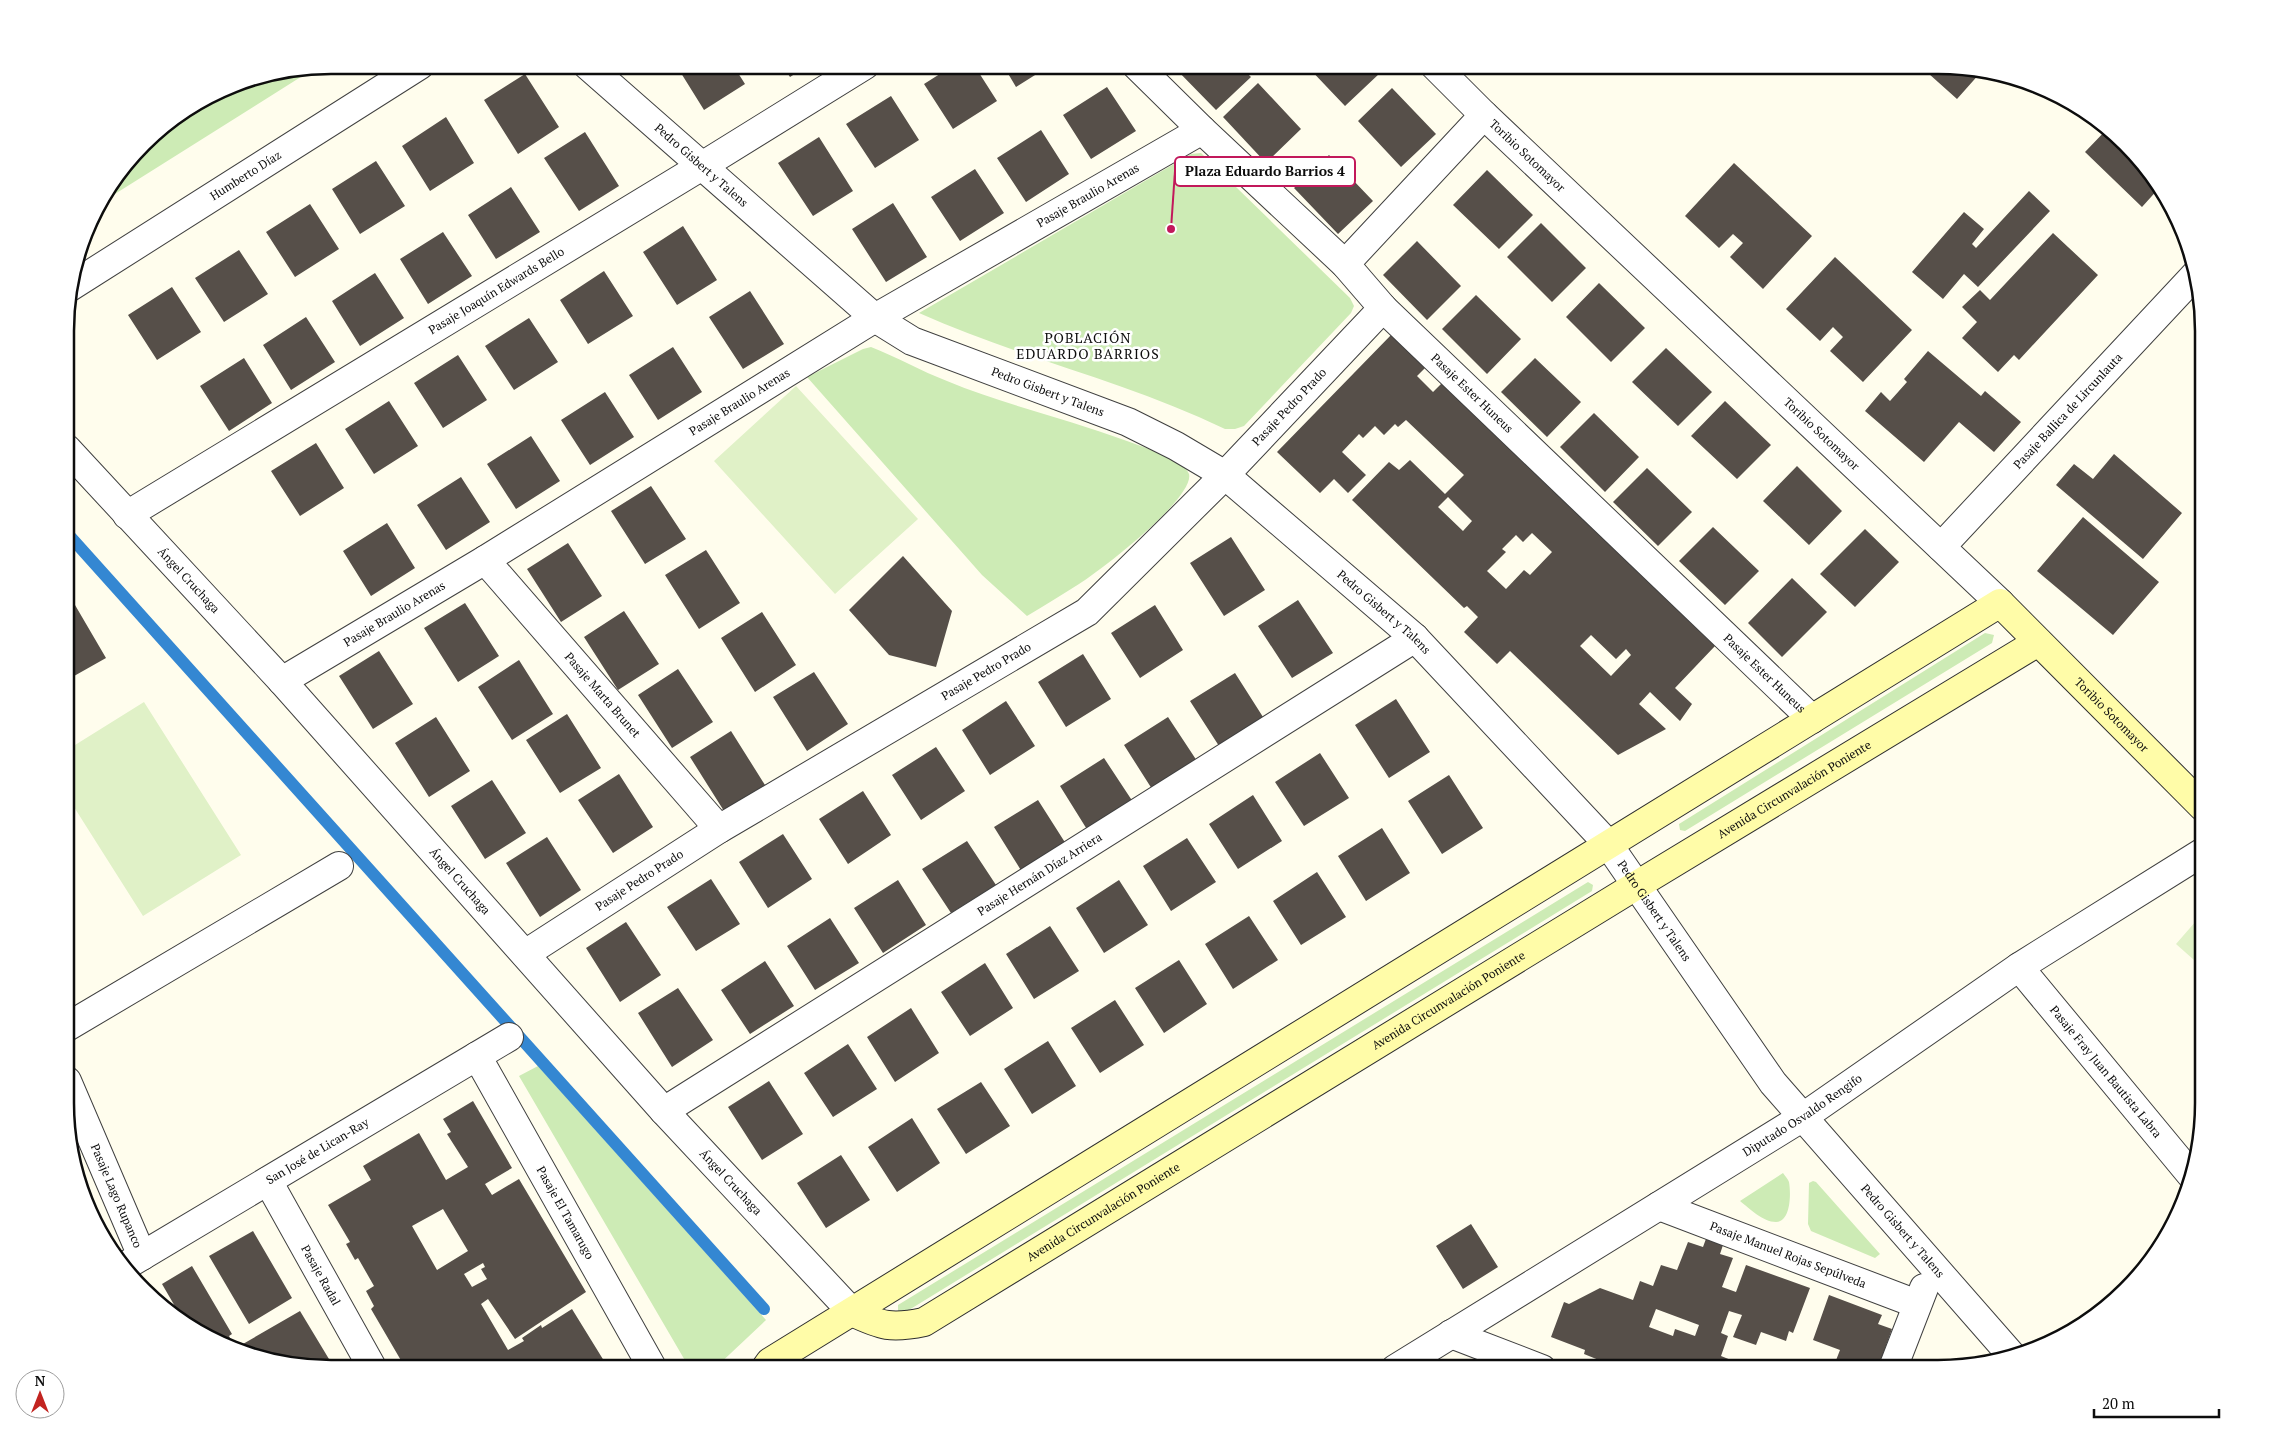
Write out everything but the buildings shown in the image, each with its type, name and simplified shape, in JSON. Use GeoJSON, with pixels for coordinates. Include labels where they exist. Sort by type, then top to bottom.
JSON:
{"type":"FeatureCollection","features":[{"type":"Feature","properties":{"kind":"street","name":"Humberto Díaz"},"geometry":{"type":"LineString","coordinates":[[79,281],[406,74]]}},
{"type":"Feature","properties":{"kind":"street","name":"Pedro Gisbert y Talens"},"geometry":{"type":"LineString","coordinates":[[597,74],[875,318],[912,341],[1156,434],[1225,475],[1415,638],[1608,844],[1773,1083],[2007,1350]]}},
{"type":"Feature","properties":{"kind":"street","name":"Pasaje Joaquín Edwards Bello"},"geometry":{"type":"LineString","coordinates":[[127,515],[850,74]]}},
{"type":"Feature","properties":{"kind":"street","name":"Pasaje Ester Huneus"},"geometry":{"type":"LineString","coordinates":[[1145,74],[1345,264],[1382,308],[1812,719]]}},
{"type":"Feature","properties":{"kind":"street","name":"Toribio Sotomayor"},"geometry":{"type":"LineString","coordinates":[[1443,74],[2000,603],[2195,798]]}},
{"type":"Feature","properties":{"kind":"street"},"geometry":{"type":"LineString","coordinates":[[1345,264],[1484,115]]}},
{"type":"Feature","properties":{"kind":"street","name":"Pasaje Braulio Arenas"},"geometry":{"type":"LineString","coordinates":[[282,681],[485,560],[875,318],[1202,130]]}},
{"type":"Feature","properties":{"kind":"street","name":"Pasaje Ballica de Lircunlauta"},"geometry":{"type":"LineString","coordinates":[[1941,547],[2190,281]]}},
{"type":"Feature","properties":{"kind":"street","name":"Pasaje Pedro Prado"},"geometry":{"type":"LineString","coordinates":[[524,954],[719,829],[1087,612],[1225,475],[1382,308]]}},
{"type":"Feature","properties":{"kind":"street","name":"Ángel Cruchaga"},"geometry":{"type":"LineString","coordinates":[[74,457],[282,681],[664,1112],[852,1312]]}},
{"type":"Feature","properties":{"kind":"street","name":"Pasaje Marta Brunet"},"geometry":{"type":"LineString","coordinates":[[485,560],[719,829]]}},
{"type":"Feature","properties":{"kind":"street"},"geometry":{"type":"LineString","coordinates":[[773,1360],[2000,603]]}},
{"type":"Feature","properties":{"kind":"street","name":"Pasaje Hernán Díaz Arriera"},"geometry":{"type":"LineString","coordinates":[[664,1112],[1415,638]]}},
{"type":"Feature","properties":{"kind":"street","name":"Avenida Circunvalación Poniente"},"geometry":{"type":"LineString","coordinates":[[852,1312],[880,1325],[904,1327],[924,1322],[1636,884],[2038,642]]}},
{"type":"Feature","properties":{"kind":"street","name":"Diputado Osvaldo Rengifo"},"geometry":{"type":"LineString","coordinates":[[1409,1360],[1803,1117],[2020,967],[2195,858]]}},
{"type":"Feature","properties":{"kind":"street"},"geometry":{"type":"LineString","coordinates":[[74,1024],[338,866]]}},
{"type":"Feature","properties":{"kind":"street","name":"Pasaje Fray Juan Bautista Labra"},"geometry":{"type":"LineString","coordinates":[[2020,967],[2186,1169]]}},
{"type":"Feature","properties":{"kind":"street","name":"San José de Lican-Ray"},"geometry":{"type":"LineString","coordinates":[[134,1261],[509,1037]]}},
{"type":"Feature","properties":{"kind":"street","name":"Pasaje El Tamarugo"},"geometry":{"type":"LineString","coordinates":[[477,1056],[648,1360]]}},
{"type":"Feature","properties":{"kind":"street","name":"Pasaje Lago Rupanco"},"geometry":{"type":"LineString","coordinates":[[74,1100],[134,1261]]}},
{"type":"Feature","properties":{"kind":"street","name":"Pasaje Radal"},"geometry":{"type":"LineString","coordinates":[[268,1181],[368,1360]]}},
{"type":"Feature","properties":{"kind":"street","name":"Pasaje Manuel Rojas Sepúlveda"},"geometry":{"type":"LineString","coordinates":[[1659,1206],[1917,1304]]}},
{"type":"Feature","properties":{"kind":"street"},"geometry":{"type":"LineString","coordinates":[[1896,1360],[1917,1304],[1934,1267]]}},
{"type":"Feature","properties":{"kind":"street"},"geometry":{"type":"LineString","coordinates":[[1450,1334],[1518,1360]]}},
{"type":"Feature","properties":{"kind":"green space"},"geometry":{"type":"Polygon","coordinates":[[[304,75],[112,196],[127,174],[149,149],[174,127],[202,108],[248,87],[304,75]]]}},
{"type":"Feature","properties":{"kind":"green space"},"geometry":{"type":"Polygon","coordinates":[[[1201,153],[1350,298],[1354,306],[1351,313],[1244,426],[1235,429],[1225,429],[1149,397],[995,343],[919,313],[1191,154],[1201,153]]]}},
{"type":"Feature","properties":{"kind":"green space"},"geometry":{"type":"Polygon","coordinates":[[[871,347],[969,390],[1105,433],[1161,454],[1186,469],[1189,474],[1187,485],[1162,516],[1125,550],[1079,584],[1027,616],[982,575],[807,377],[863,349],[871,347]]]}},
{"type":"Feature","properties":{"kind":"green space"},"geometry":{"type":"Polygon","coordinates":[[[796,386],[918,519],[835,594],[714,461],[796,386]]]}},
{"type":"Feature","properties":{"kind":"green space"},"geometry":{"type":"Polygon","coordinates":[[[1985,633],[1994,635],[1992,643],[1685,831],[1680,830],[1679,824],[1985,633]]]}},
{"type":"Feature","properties":{"kind":"green space"},"geometry":{"type":"Polygon","coordinates":[[[144,702],[241,855],[143,916],[74,807],[74,746],[144,702]]]}},
{"type":"Feature","properties":{"kind":"green space"},"geometry":{"type":"Polygon","coordinates":[[[1588,882],[1593,885],[1592,891],[904,1313],[898,1311],[898,1305],[1588,882]]]}},
{"type":"Feature","properties":{"kind":"green space"},"geometry":{"type":"Polygon","coordinates":[[[2195,922],[2195,961],[2176,944],[2195,922]]]}},
{"type":"Feature","properties":{"kind":"green space"},"geometry":{"type":"Polygon","coordinates":[[[538,1066],[766,1320],[724,1360],[685,1360],[519,1076],[538,1066]]]}},
{"type":"Feature","properties":{"kind":"green space"},"geometry":{"type":"Polygon","coordinates":[[[1783,1173],[1789,1182],[1790,1199],[1785,1217],[1781,1221],[1766,1220],[1740,1201],[1783,1173]]]}},
{"type":"Feature","properties":{"kind":"green space"},"geometry":{"type":"Polygon","coordinates":[[[1816,1182],[1880,1254],[1875,1258],[1811,1231],[1808,1224],[1809,1183],[1816,1182]]]}},
{"type":"Feature","properties":{"kind":"waterway"},"geometry":{"type":"LineString","coordinates":[[74,541],[764,1309]]}},
{"type":"Feature","properties":{"kind":"place","name":"Plaza Eduardo Barrios 4"},"geometry":{"type":"Point","coordinates":[1171,229]}},
{"type":"Feature","properties":{"kind":"district","name":"POBLACIÓN EDUARDO BARRIOS"},"geometry":{"type":"Point","coordinates":[1088,346]}}]}
